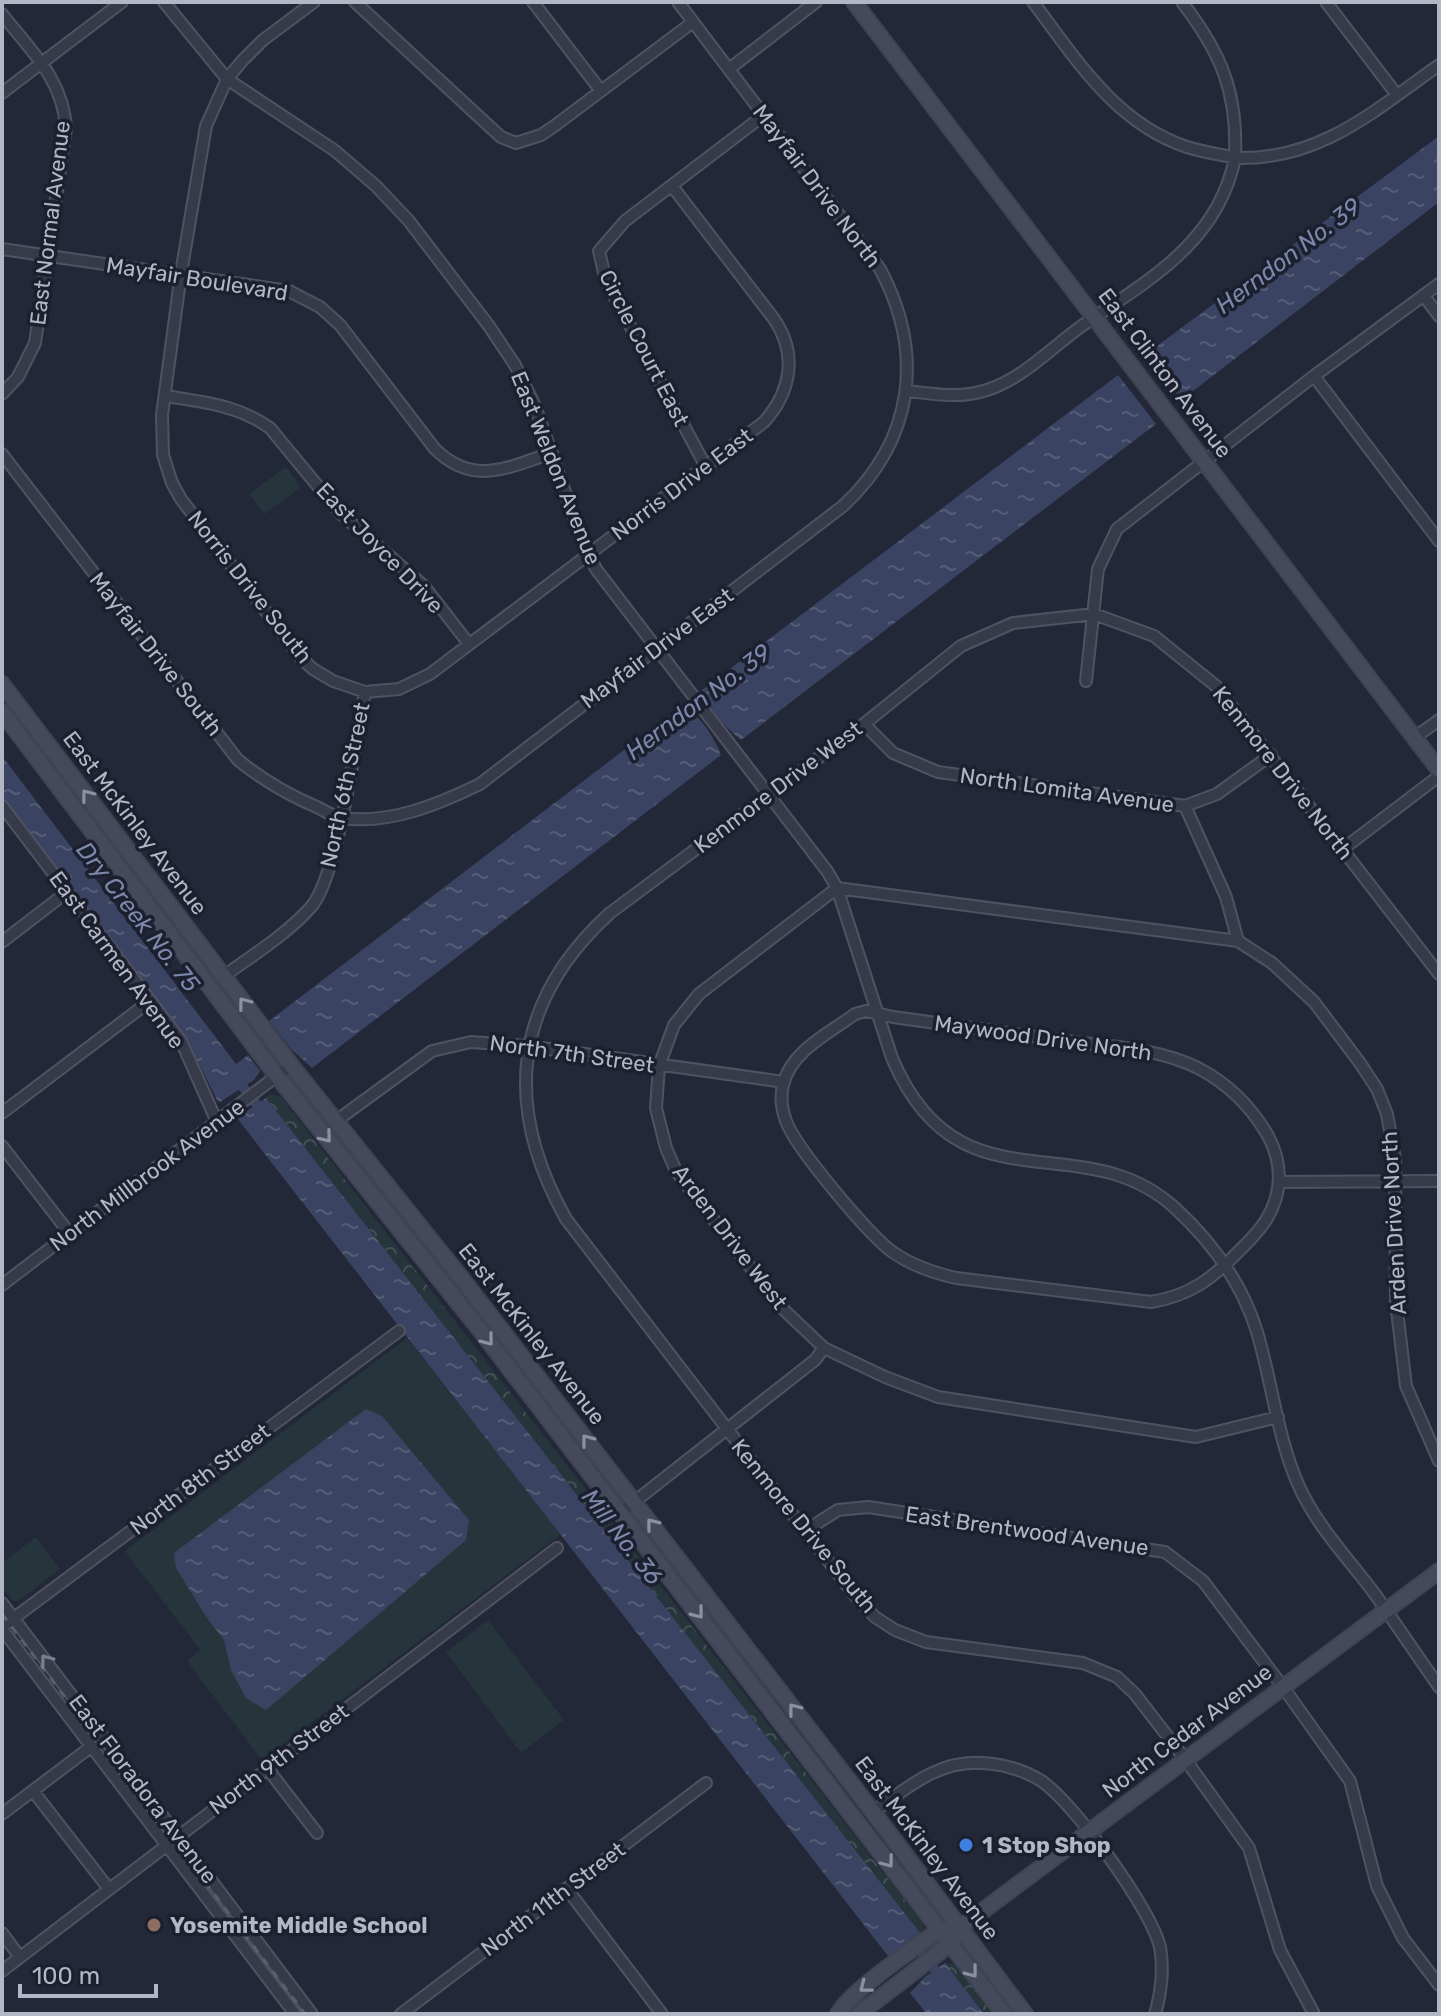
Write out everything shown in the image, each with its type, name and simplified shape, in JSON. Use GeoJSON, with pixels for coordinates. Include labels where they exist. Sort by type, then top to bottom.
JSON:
{"type":"FeatureCollection","features":[{"type":"Feature","properties":{"kind":"main road","name":"East Clinton Avenue"},"geometry":{"type":"LineString","coordinates":[[854,2],[1439,773]]}},
{"type":"Feature","properties":{"kind":"main road","name":"East McKinley Avenue"},"geometry":{"type":"LineString","coordinates":[[2,684],[291,1065],[438,1248],[1025,2014]]}},
{"type":"Feature","properties":{"kind":"main road","name":"East McKinley Avenue"},"geometry":{"type":"LineString","coordinates":[[2,712],[277,1076],[480,1330],[784,1726],[934,1934],[1004,2014]]}},
{"type":"Feature","properties":{"kind":"main road"},"geometry":{"type":"LineString","coordinates":[[140,894],[166,917],[209,972],[224,976]]}},
{"type":"Feature","properties":{"kind":"main road"},"geometry":{"type":"LineString","coordinates":[[371,1194],[385,1196],[413,1230],[438,1248]]}},
{"type":"Feature","properties":{"kind":"main road","name":"North Cedar Avenue"},"geometry":{"type":"LineString","coordinates":[[859,2014],[945,1948],[961,1927],[1439,1571]]}},
{"type":"Feature","properties":{"kind":"main road"},"geometry":{"type":"LineString","coordinates":[[784,1726],[812,1748],[832,1773],[837,1777],[846,1777]]}},
{"type":"Feature","properties":{"kind":"main road","name":"North Cedar Avenue"},"geometry":{"type":"LineString","coordinates":[[934,1934],[961,1927]]}},
{"type":"Feature","properties":{"kind":"main road"},"geometry":{"type":"LineString","coordinates":[[838,2014],[843,2004],[934,1934]]}},
{"type":"Feature","properties":{"kind":"street"},"geometry":{"type":"LineString","coordinates":[[2,93],[122,2]]}},
{"type":"Feature","properties":{"kind":"street","name":"East Weldon Avenue"},"geometry":{"type":"LineString","coordinates":[[164,2],[227,79],[334,150],[376,186],[409,221],[489,326],[515,365],[535,406],[588,555],[837,888],[877,1012],[902,1081],[914,1101],[953,1138],[991,1154],[1135,1180],[1172,1206],[1205,1238],[1225,1265],[1248,1308],[1257,1332],[1289,1461],[1311,1508],[1439,1687]]}},
{"type":"Feature","properties":{"kind":"street"},"geometry":{"type":"LineString","coordinates":[[165,396],[181,273],[202,139],[209,115],[227,79],[254,48],[314,2]]}},
{"type":"Feature","properties":{"kind":"street"},"geometry":{"type":"LineString","coordinates":[[355,2],[490,127],[516,143],[541,135],[693,22]]}},
{"type":"Feature","properties":{"kind":"street"},"geometry":{"type":"LineString","coordinates":[[533,2],[601,91]]}},
{"type":"Feature","properties":{"kind":"street","name":"Mayfair Drive North"},"geometry":{"type":"LineString","coordinates":[[678,2],[870,253],[887,282],[902,325],[908,391]]}},
{"type":"Feature","properties":{"kind":"street"},"geometry":{"type":"LineString","coordinates":[[729,69],[816,2]]}},
{"type":"Feature","properties":{"kind":"street"},"geometry":{"type":"LineString","coordinates":[[1033,2],[1091,78],[1120,109],[1152,130],[1186,146],[1235,158],[1268,156],[1325,141],[1359,122],[1439,65]]}},
{"type":"Feature","properties":{"kind":"street"},"geometry":{"type":"LineString","coordinates":[[908,391],[954,396],[970,395],[998,386],[1021,373],[1192,245],[1220,201],[1235,158],[1235,111],[1225,72],[1204,30],[1182,2]]}},
{"type":"Feature","properties":{"kind":"street"},"geometry":{"type":"LineString","coordinates":[[1326,2],[1397,95]]}},
{"type":"Feature","properties":{"kind":"street","name":"East Normal Avenue"},"geometry":{"type":"LineString","coordinates":[[2,14],[61,95],[66,128],[35,343],[18,377],[2,394]]}},
{"type":"Feature","properties":{"kind":"street","name":"Circle Court East"},"geometry":{"type":"LineString","coordinates":[[705,465],[609,287],[599,251],[625,221],[764,115]]}},
{"type":"Feature","properties":{"kind":"street","name":"Norris Drive East"},"geometry":{"type":"LineString","coordinates":[[365,692],[399,689],[415,683],[764,422],[774,411],[788,377],[788,350],[774,319],[672,186]]}},
{"type":"Feature","properties":{"kind":"street","name":"Mayfair Boulevard"},"geometry":{"type":"LineString","coordinates":[[2,249],[279,288],[320,307],[348,334],[435,449],[457,466],[479,472],[495,471],[552,453]]}},
{"type":"Feature","properties":{"kind":"street"},"geometry":{"type":"LineString","coordinates":[[1086,681],[1098,569],[1117,529],[1314,376],[1439,284]]}},
{"type":"Feature","properties":{"kind":"street"},"geometry":{"type":"LineString","coordinates":[[1424,296],[1439,316]]}},
{"type":"Feature","properties":{"kind":"street"},"geometry":{"type":"LineString","coordinates":[[1314,376],[1439,541]]}},
{"type":"Feature","properties":{"kind":"street","name":"Mayfair Drive East"},"geometry":{"type":"LineString","coordinates":[[340,818],[382,817],[409,811],[443,802],[480,784],[831,516],[858,492],[892,440],[908,391]]}},
{"type":"Feature","properties":{"kind":"street","name":"Norris Drive South"},"geometry":{"type":"LineString","coordinates":[[165,396],[161,433],[163,455],[181,499],[302,659],[333,681],[365,692]]}},
{"type":"Feature","properties":{"kind":"street","name":"East Joyce Drive"},"geometry":{"type":"LineString","coordinates":[[165,396],[223,405],[257,418],[270,428],[340,513],[424,586],[469,644]]}},
{"type":"Feature","properties":{"kind":"street","name":"Mayfair Drive South"},"geometry":{"type":"LineString","coordinates":[[2,454],[238,760],[283,793],[340,818]]}},
{"type":"Feature","properties":{"kind":"street","name":"Kenmore Drive West"},"geometry":{"type":"LineString","coordinates":[[528,1046],[559,972],[593,929],[767,794],[864,724],[961,646],[1013,623],[1094,614]]}},
{"type":"Feature","properties":{"kind":"street","name":"Kenmore Drive North"},"geometry":{"type":"LineString","coordinates":[[1094,614],[1154,636],[1216,686],[1439,974]]}},
{"type":"Feature","properties":{"kind":"street","name":"North 6th Street"},"geometry":{"type":"LineString","coordinates":[[224,976],[293,924],[313,905],[325,883],[365,692]]}},
{"type":"Feature","properties":{"kind":"street"},"geometry":{"type":"LineString","coordinates":[[1414,738],[1439,720]]}},
{"type":"Feature","properties":{"kind":"street","name":"North Lomita Avenue"},"geometry":{"type":"LineString","coordinates":[[864,724],[893,753],[938,772],[1185,806],[1217,794],[1271,755]]}},
{"type":"Feature","properties":{"kind":"street"},"geometry":{"type":"LineString","coordinates":[[1343,849],[1439,773]]}},
{"type":"Feature","properties":{"kind":"street","name":"East Carmen Avenue"},"geometry":{"type":"LineString","coordinates":[[2,806],[181,1041],[217,1122]]}},
{"type":"Feature","properties":{"kind":"street"},"geometry":{"type":"LineString","coordinates":[[837,888],[1238,941],[1226,897],[1185,806]]}},
{"type":"Feature","properties":{"kind":"street","name":"Arden Drive West"},"geometry":{"type":"LineString","coordinates":[[837,888],[699,994],[674,1025],[659,1066],[658,1123],[676,1171],[782,1308],[824,1348],[885,1377],[938,1397],[1196,1437],[1278,1417]]}},
{"type":"Feature","properties":{"kind":"street"},"geometry":{"type":"LineString","coordinates":[[2,942],[67,892]]}},
{"type":"Feature","properties":{"kind":"street","name":"Arden Drive North"},"geometry":{"type":"LineString","coordinates":[[1238,941],[1293,981],[1314,1002],[1377,1089],[1387,1114],[1393,1136],[1396,1302],[1406,1386],[1439,1461]]}},
{"type":"Feature","properties":{"kind":"street"},"geometry":{"type":"LineString","coordinates":[[2,1113],[150,1001]]}},
{"type":"Feature","properties":{"kind":"street"},"geometry":{"type":"LineString","coordinates":[[877,1012],[855,1014],[794,1059],[781,1095],[783,1108],[792,1133],[874,1238],[892,1252],[926,1270],[956,1278],[1151,1302],[1193,1290],[1225,1265],[1264,1224],[1272,1211],[1280,1182],[1439,1181]]}},
{"type":"Feature","properties":{"kind":"street","name":"Maywood Drive North"},"geometry":{"type":"LineString","coordinates":[[877,1012],[893,1017],[1148,1051],[1197,1068],[1221,1083],[1259,1120],[1272,1142],[1280,1182]]}},
{"type":"Feature","properties":{"kind":"street","name":"North 7th Street"},"geometry":{"type":"LineString","coordinates":[[336,1121],[432,1051],[471,1042],[528,1046],[784,1082]]}},
{"type":"Feature","properties":{"kind":"street","name":"Kenmore Drive South"},"geometry":{"type":"LineString","coordinates":[[528,1046],[530,1133],[549,1189],[566,1219],[856,1597],[875,1617],[895,1630],[926,1642],[1083,1663],[1117,1677],[1135,1694],[1249,1848],[1280,1950],[1314,2014]]}},
{"type":"Feature","properties":{"kind":"street","name":"North Millbrook Avenue"},"geometry":{"type":"LineString","coordinates":[[2,1285],[291,1065]]}},
{"type":"Feature","properties":{"kind":"street"},"geometry":{"type":"LineString","coordinates":[[2,1146],[70,1234]]}},
{"type":"Feature","properties":{"kind":"street","name":"North 8th Street"},"geometry":{"type":"LineString","coordinates":[[2,1628],[399,1331]]}},
{"type":"Feature","properties":{"kind":"street"},"geometry":{"type":"LineString","coordinates":[[620,1513],[815,1360],[824,1348]]}},
{"type":"Feature","properties":{"kind":"street","name":"East Brentwood Avenue"},"geometry":{"type":"LineString","coordinates":[[805,1531],[838,1510],[868,1507],[1165,1552],[1203,1581],[1350,1781],[1377,1886],[1403,1938],[1439,1985]]}},
{"type":"Feature","properties":{"kind":"street","name":"North 9th Street"},"geometry":{"type":"LineString","coordinates":[[2,1971],[557,1548]]}},
{"type":"Feature","properties":{"kind":"street","name":"East Floradora Avenue"},"geometry":{"type":"LineString","coordinates":[[2,1603],[312,2014]]}},
{"type":"Feature","properties":{"kind":"street","name":"East Floradora Avenue"},"geometry":{"type":"LineString","coordinates":[[2,1628],[295,2014]]}},
{"type":"Feature","properties":{"kind":"street"},"geometry":{"type":"LineString","coordinates":[[2,1814],[92,1746]]}},
{"type":"Feature","properties":{"kind":"street"},"geometry":{"type":"LineString","coordinates":[[873,1812],[928,1773],[955,1765],[982,1763],[1040,1780],[1065,1803],[1143,1908],[1161,1960],[1160,1991],[1155,2014]]}},
{"type":"Feature","properties":{"kind":"street"},"geometry":{"type":"LineString","coordinates":[[267,1768],[317,1833]]}},
{"type":"Feature","properties":{"kind":"street","name":"North 11th Street"},"geometry":{"type":"LineString","coordinates":[[401,2014],[706,1783]]}},
{"type":"Feature","properties":{"kind":"street"},"geometry":{"type":"LineString","coordinates":[[33,1791],[109,1889]]}},
{"type":"Feature","properties":{"kind":"street"},"geometry":{"type":"LineString","coordinates":[[567,1889],[662,2014]]}},
{"type":"Feature","properties":{"kind":"street"},"geometry":{"type":"LineString","coordinates":[[2,1933],[20,1957]]}},
{"type":"Feature","properties":{"kind":"green space"},"geometry":{"type":"Polygon","coordinates":[[[286,467],[301,487],[264,514],[249,494],[286,467]]]}},
{"type":"Feature","properties":{"kind":"green space"},"geometry":{"type":"Polygon","coordinates":[[[270,1094],[280,1096],[924,1925],[924,1932],[921,1934],[266,1098],[270,1094]]]}},
{"type":"Feature","properties":{"kind":"green space"},"geometry":{"type":"Polygon","coordinates":[[[407,1338],[561,1534],[262,1760],[187,1661],[200,1650],[125,1551],[407,1338]]]}},
{"type":"Feature","properties":{"kind":"green space"},"geometry":{"type":"Polygon","coordinates":[[[36,1537],[60,1569],[18,1601],[13,1601],[2,1587],[2,1563],[36,1537]]]}},
{"type":"Feature","properties":{"kind":"green space"},"geometry":{"type":"Polygon","coordinates":[[[488,1620],[564,1720],[521,1753],[446,1652],[488,1620]]]}},
{"type":"Feature","properties":{"kind":"green space"},"geometry":{"type":"Polygon","coordinates":[[[945,1963],[955,1964],[993,2014],[984,2014],[945,1963]]]}},
{"type":"Feature","properties":{"kind":"water","name":"Herndon No. 39"},"geometry":{"type":"Polygon","coordinates":[[[1439,136],[1439,202],[1180,401],[1145,355],[1439,136]]]}},
{"type":"Feature","properties":{"kind":"water"},"geometry":{"type":"Polygon","coordinates":[[[1118,375],[1156,424],[741,740],[723,723],[702,690],[1118,375]]]}},
{"type":"Feature","properties":{"kind":"water"},"geometry":{"type":"Polygon","coordinates":[[[683,705],[706,727],[721,755],[312,1068],[291,1049],[269,1021],[683,705]]]}},
{"type":"Feature","properties":{"kind":"water"},"geometry":{"type":"Polygon","coordinates":[[[2,756],[236,1064],[248,1055],[260,1071],[254,1080],[220,1102],[217,1100],[187,1040],[2,800],[2,756]]]}},
{"type":"Feature","properties":{"kind":"water"},"geometry":{"type":"Polygon","coordinates":[[[266,1098],[921,1934],[903,1950],[888,1956],[237,1118],[266,1098]]]}},
{"type":"Feature","properties":{"kind":"water"},"geometry":{"type":"Polygon","coordinates":[[[366,1409],[382,1416],[469,1520],[466,1540],[266,1710],[246,1698],[231,1670],[224,1640],[176,1568],[174,1553],[366,1409]]]}},
{"type":"Feature","properties":{"kind":"water"},"geometry":{"type":"Polygon","coordinates":[[[945,1963],[984,2014],[927,2014],[910,1993],[945,1963]]]}},
{"type":"Feature","properties":{"kind":"waterway","name":"Mill No. 36"},"geometry":{"type":"LineString","coordinates":[[235,1077],[265,1115]]}},
{"type":"Feature","properties":{"kind":"waterway","name":"Mill No. 36"},"geometry":{"type":"LineString","coordinates":[[914,1943],[944,1981]]}},
{"type":"Feature","properties":{"kind":"railway"},"geometry":{"type":"LineString","coordinates":[[2,1614],[305,2014]]}},
{"type":"Feature","properties":{"kind":"place","name":"1 Stop Shop"},"geometry":{"type":"Point","coordinates":[966,1845]}},
{"type":"Feature","properties":{"kind":"place","name":"Yosemite Middle School"},"geometry":{"type":"Point","coordinates":[154,1925]}},
{"type":"Feature","properties":{"kind":"water label","name":"Dry Creek No. 75"},"geometry":{"type":"Point","coordinates":[138,917]}}]}
